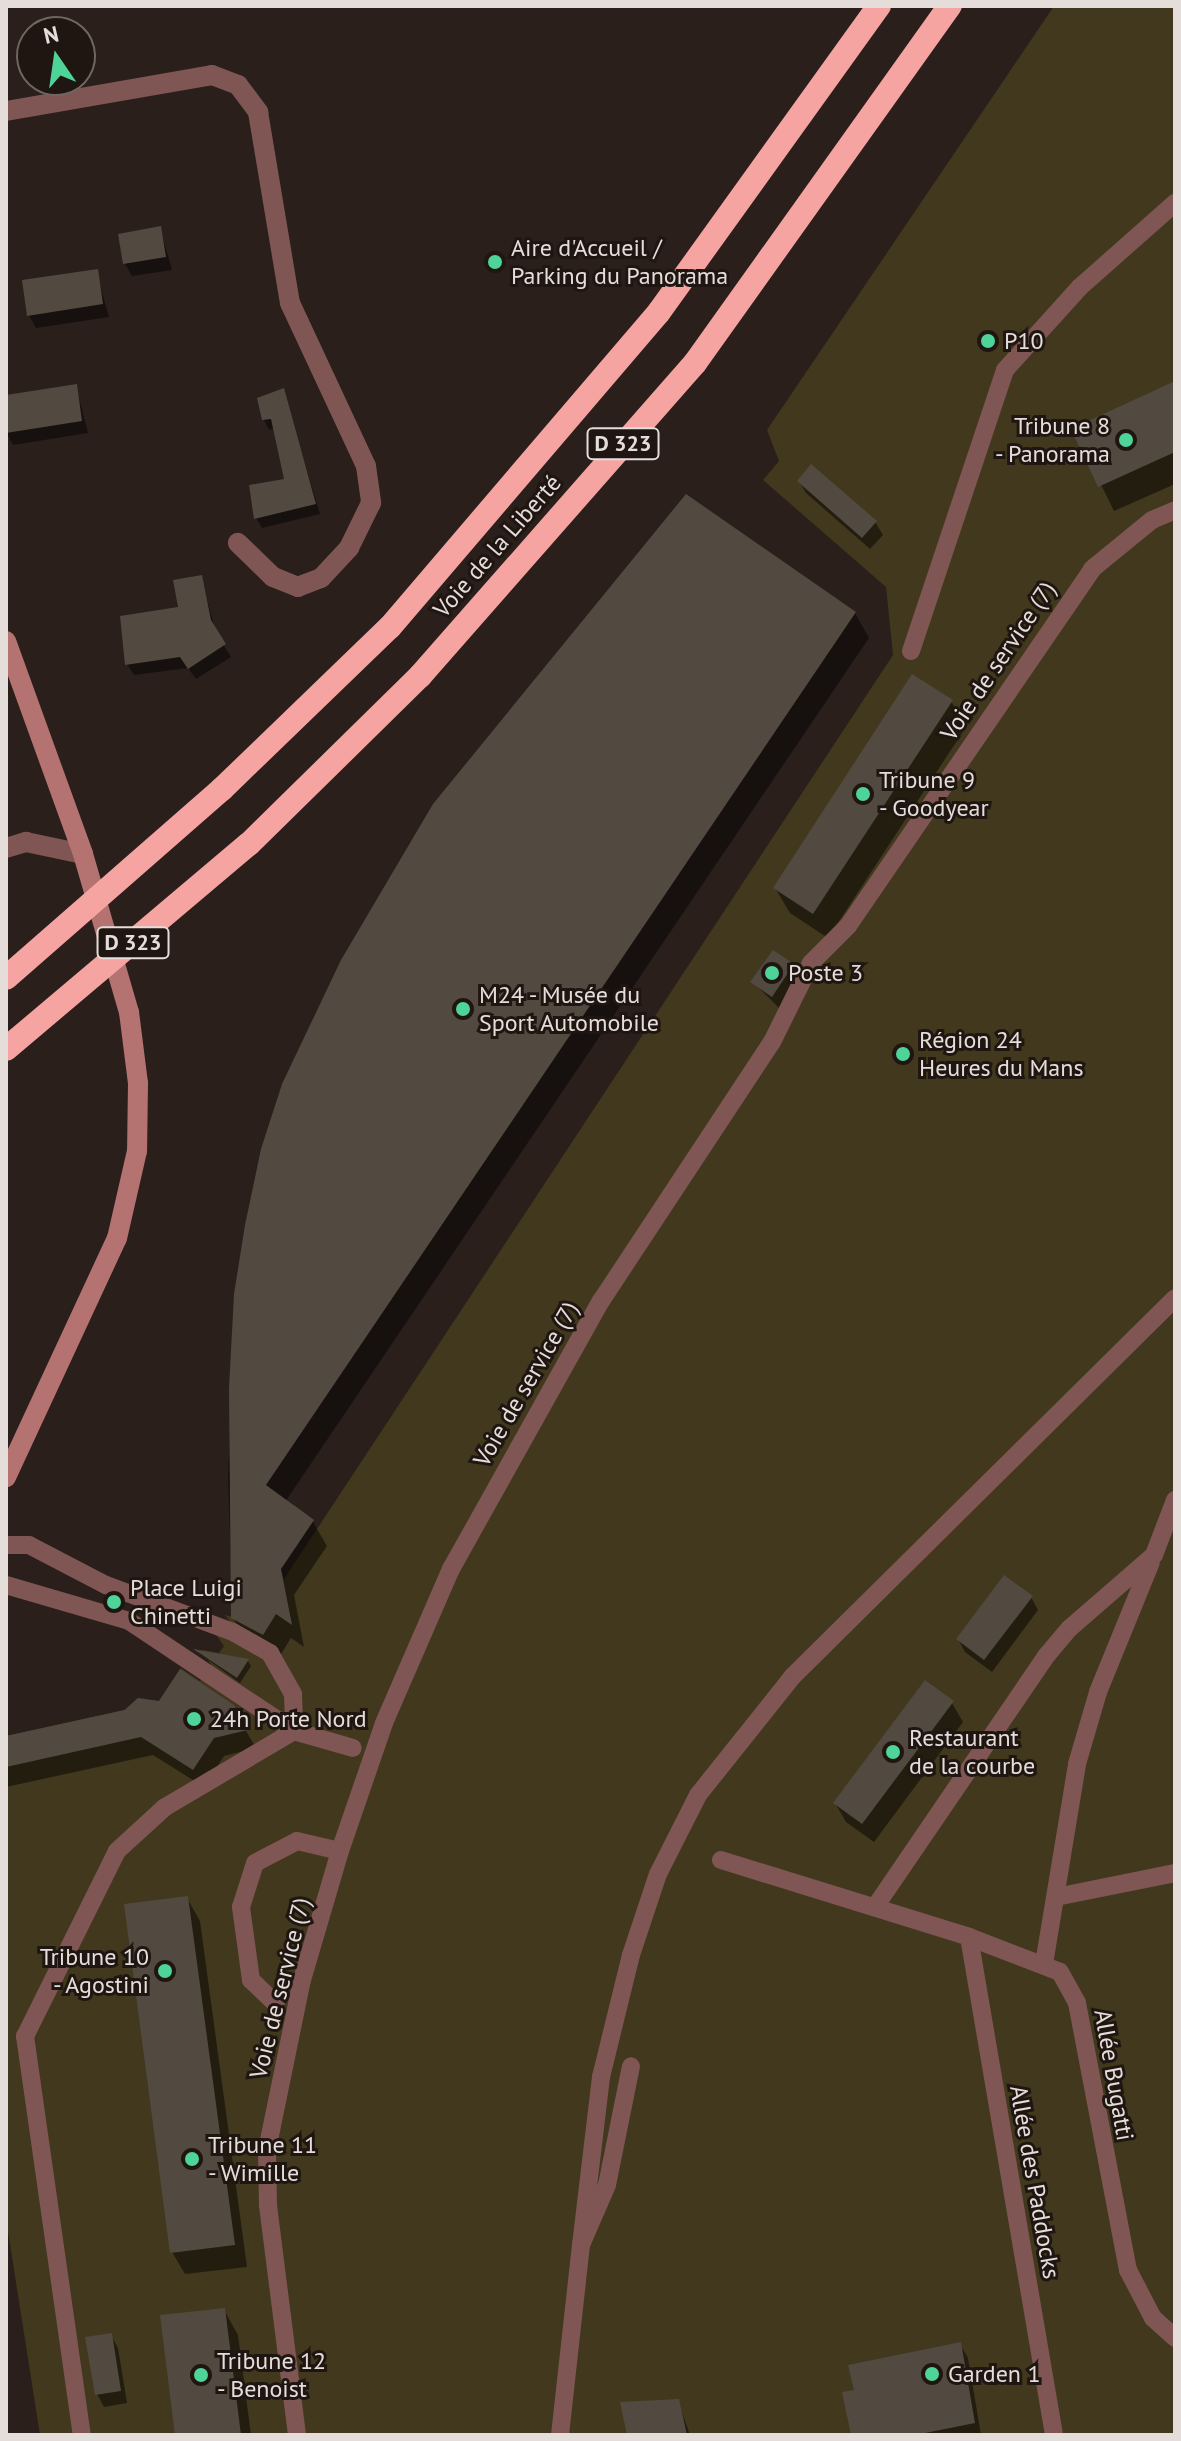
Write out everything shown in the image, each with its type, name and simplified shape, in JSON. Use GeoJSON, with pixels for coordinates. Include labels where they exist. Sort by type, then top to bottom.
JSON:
{"type":"FeatureCollection","features":[{"type":"Feature","properties":{"kind":"highway","name":"Voie de la Liberté"},"geometry":{"type":"LineString","coordinates":[[6,978],[222,789],[390,627],[649,324],[879,6]]}},
{"type":"Feature","properties":{"kind":"highway","name":"Voie de la Liberté"},"geometry":{"type":"LineString","coordinates":[[11,1045],[249,844],[420,676],[695,363],[950,6]]}},
{"type":"Feature","properties":{"kind":"street"},"geometry":{"type":"LineString","coordinates":[[6,111],[212,75],[238,85],[258,112],[290,303],[366,466],[371,503],[349,548],[321,578],[298,587],[273,577],[238,543]]}},
{"type":"Feature","properties":{"kind":"street"},"geometry":{"type":"LineString","coordinates":[[6,641],[83,854],[129,1012],[138,1083],[137,1151],[117,1238],[6,1477]]}},
{"type":"Feature","properties":{"kind":"street"},"geometry":{"type":"LineString","coordinates":[[6,848],[26,842],[83,854]]}},
{"type":"Feature","properties":{"kind":"lane"},"geometry":{"type":"LineString","coordinates":[[911,651],[1005,370],[1080,287],[1175,203]]}},
{"type":"Feature","properties":{"kind":"lane","name":"Voie de service (7)"},"geometry":{"type":"LineString","coordinates":[[297,2435],[268,2204],[267,2150],[302,1980],[340,1851],[384,1723],[451,1569],[609,1288],[772,1042],[811,963],[848,926],[1068,600],[1125,540],[1175,510]]}},
{"type":"Feature","properties":{"kind":"lane"},"geometry":{"type":"LineString","coordinates":[[560,2435],[601,2077],[631,1955],[658,1874],[698,1795],[793,1676],[1175,1298]]}},
{"type":"Feature","properties":{"kind":"lane"},"geometry":{"type":"LineString","coordinates":[[1044,1964],[1077,1764],[1124,1621],[1175,1500]]}},
{"type":"Feature","properties":{"kind":"lane"},"geometry":{"type":"LineString","coordinates":[[875,1907],[1047,1655],[1070,1628],[1175,1535]]}},
{"type":"Feature","properties":{"kind":"lane"},"geometry":{"type":"LineString","coordinates":[[6,1545],[29,1545],[106,1585],[233,1632],[270,1653],[293,1694],[294,1731]]}},
{"type":"Feature","properties":{"kind":"lane"},"geometry":{"type":"LineString","coordinates":[[6,1585],[129,1621],[294,1731],[353,1748]]}},
{"type":"Feature","properties":{"kind":"lane"},"geometry":{"type":"LineString","coordinates":[[82,2435],[25,2036],[117,1851],[164,1808],[294,1731]]}},
{"type":"Feature","properties":{"kind":"lane"},"geometry":{"type":"LineString","coordinates":[[276,2004],[251,1980],[241,1907],[255,1863],[297,1841],[340,1851]]}},
{"type":"Feature","properties":{"kind":"lane","name":"Allée Bugatti"},"geometry":{"type":"LineString","coordinates":[[721,1860],[969,1937],[1060,1972],[1077,2003],[1128,2270],[1153,2318],[1175,2338]]}},
{"type":"Feature","properties":{"kind":"lane"},"geometry":{"type":"LineString","coordinates":[[1056,1897],[1175,1873]]}},
{"type":"Feature","properties":{"kind":"lane","name":"Allée des Paddocks"},"geometry":{"type":"LineString","coordinates":[[969,1937],[1054,2435]]}},
{"type":"Feature","properties":{"kind":"lane"},"geometry":{"type":"LineString","coordinates":[[581,2245],[607,2185],[631,2066]]}},
{"type":"Feature","properties":{"kind":"shaded area","name":"Région 24 Heures du Mans"},"geometry":{"type":"Polygon","coordinates":[[[1054,6],[1175,6],[1175,2435],[40,2435],[6,2219],[6,1736],[124,1710],[138,1698],[151,1713],[181,1668],[200,1681],[211,1665],[202,1650],[219,1653],[224,1646],[214,1632],[235,1628],[225,1615],[241,1619],[294,1505],[314,1520],[292,1553],[285,1550],[275,1562],[284,1579],[893,655],[886,587],[763,480],[779,461],[767,430],[1054,6]]]}},
{"type":"Feature","properties":{"kind":"building"},"geometry":{"type":"Polygon","coordinates":[[[161,226],[166,257],[123,264],[118,234],[161,226]]]}},
{"type":"Feature","properties":{"kind":"building"},"geometry":{"type":"Polygon","coordinates":[[[98,269],[103,304],[27,316],[22,280],[98,269]]]}},
{"type":"Feature","properties":{"kind":"building","name":"Tribune 8 - Panorama"},"geometry":{"type":"Polygon","coordinates":[[[1175,381],[1175,452],[1098,487],[1071,429],[1175,381]]]}},
{"type":"Feature","properties":{"kind":"building"},"geometry":{"type":"Polygon","coordinates":[[[77,384],[82,421],[6,433],[6,395],[77,384]]]}},
{"type":"Feature","properties":{"kind":"building"},"geometry":{"type":"Polygon","coordinates":[[[284,388],[316,504],[254,519],[249,485],[284,479],[271,419],[262,420],[257,398],[284,388]]]}},
{"type":"Feature","properties":{"kind":"building"},"geometry":{"type":"Polygon","coordinates":[[[811,464],[877,521],[862,538],[797,481],[811,464]]]}},
{"type":"Feature","properties":{"kind":"building","name":"M24 - Musée du Sport Automobile"},"geometry":{"type":"Polygon","coordinates":[[[686,494],[856,612],[266,1485],[314,1520],[281,1569],[292,1625],[276,1614],[263,1635],[231,1618],[229,1388],[234,1294],[245,1225],[261,1149],[282,1084],[341,960],[433,804],[686,494]]]}},
{"type":"Feature","properties":{"kind":"building"},"geometry":{"type":"Polygon","coordinates":[[[202,575],[211,620],[226,644],[188,669],[180,657],[125,665],[120,616],[178,607],[173,580],[202,575]]]}},
{"type":"Feature","properties":{"kind":"building","name":"Tribune 9 - Goodyear"},"geometry":{"type":"Polygon","coordinates":[[[912,674],[953,700],[813,914],[773,888],[912,674]]]}},
{"type":"Feature","properties":{"kind":"building","name":"Poste 3"},"geometry":{"type":"Polygon","coordinates":[[[773,950],[794,964],[772,997],[750,982],[773,950]]]}},
{"type":"Feature","properties":{"kind":"building"},"geometry":{"type":"Polygon","coordinates":[[[1004,1575],[1033,1596],[984,1660],[956,1639],[1004,1575]]]}},
{"type":"Feature","properties":{"kind":"building"},"geometry":{"type":"Polygon","coordinates":[[[193,1649],[249,1659],[237,1678],[193,1649]]]}},
{"type":"Feature","properties":{"kind":"building"},"geometry":{"type":"Polygon","coordinates":[[[180,1669],[234,1705],[248,1730],[214,1738],[193,1770],[141,1737],[6,1767],[6,1736],[125,1710],[138,1698],[159,1701],[180,1669]]]}},
{"type":"Feature","properties":{"kind":"building","name":"Restaurant de la courbe"},"geometry":{"type":"Polygon","coordinates":[[[925,1680],[954,1701],[862,1824],[833,1803],[925,1680]]]}},
{"type":"Feature","properties":{"kind":"building"},"geometry":{"type":"Polygon","coordinates":[[[188,1896],[235,2245],[170,2253],[124,1904],[188,1896]]]}},
{"type":"Feature","properties":{"kind":"building","name":"Tribune 12 - Benoist"},"geometry":{"type":"Polygon","coordinates":[[[225,2308],[241,2435],[175,2435],[160,2315],[225,2308]]]}},
{"type":"Feature","properties":{"kind":"building"},"geometry":{"type":"Polygon","coordinates":[[[112,2333],[121,2391],[95,2395],[85,2337],[112,2333]]]}},
{"type":"Feature","properties":{"kind":"building"},"geometry":{"type":"Polygon","coordinates":[[[961,2342],[975,2423],[915,2435],[851,2435],[842,2392],[854,2390],[848,2365],[961,2342]]]}},
{"type":"Feature","properties":{"kind":"building"},"geometry":{"type":"Polygon","coordinates":[[[679,2399],[687,2435],[627,2435],[620,2402],[679,2399]]]}},
{"type":"Feature","properties":{"kind":"place","name":"Aire d'Accueil / Parking du Panorama"},"geometry":{"type":"Point","coordinates":[495,262]}},
{"type":"Feature","properties":{"kind":"place","name":"P10"},"geometry":{"type":"Point","coordinates":[988,341]}},
{"type":"Feature","properties":{"kind":"place","name":"Tribune 8 - Panorama"},"geometry":{"type":"Point","coordinates":[1126,440]}},
{"type":"Feature","properties":{"kind":"place","name":"Tribune 9 - Goodyear"},"geometry":{"type":"Point","coordinates":[863,794]}},
{"type":"Feature","properties":{"kind":"place","name":"Poste 3"},"geometry":{"type":"Point","coordinates":[772,973]}},
{"type":"Feature","properties":{"kind":"place","name":"M24 - Musée du Sport Automobile"},"geometry":{"type":"Point","coordinates":[463,1009]}},
{"type":"Feature","properties":{"kind":"place","name":"Région 24 Heures du Mans"},"geometry":{"type":"Point","coordinates":[903,1054]}},
{"type":"Feature","properties":{"kind":"place","name":"Place Luigi Chinetti"},"geometry":{"type":"Point","coordinates":[114,1602]}},
{"type":"Feature","properties":{"kind":"place","name":"24h Porte Nord"},"geometry":{"type":"Point","coordinates":[194,1719]}},
{"type":"Feature","properties":{"kind":"place","name":"Restaurant de la courbe"},"geometry":{"type":"Point","coordinates":[893,1752]}},
{"type":"Feature","properties":{"kind":"place","name":"Tribune 10 - Agostini"},"geometry":{"type":"Point","coordinates":[165,1971]}},
{"type":"Feature","properties":{"kind":"place","name":"Tribune 11 - Wimille"},"geometry":{"type":"Point","coordinates":[192,2159]}},
{"type":"Feature","properties":{"kind":"place","name":"Garden 1"},"geometry":{"type":"Point","coordinates":[932,2374]}},
{"type":"Feature","properties":{"kind":"place","name":"Tribune 12 - Benoist"},"geometry":{"type":"Point","coordinates":[201,2375]}}]}
